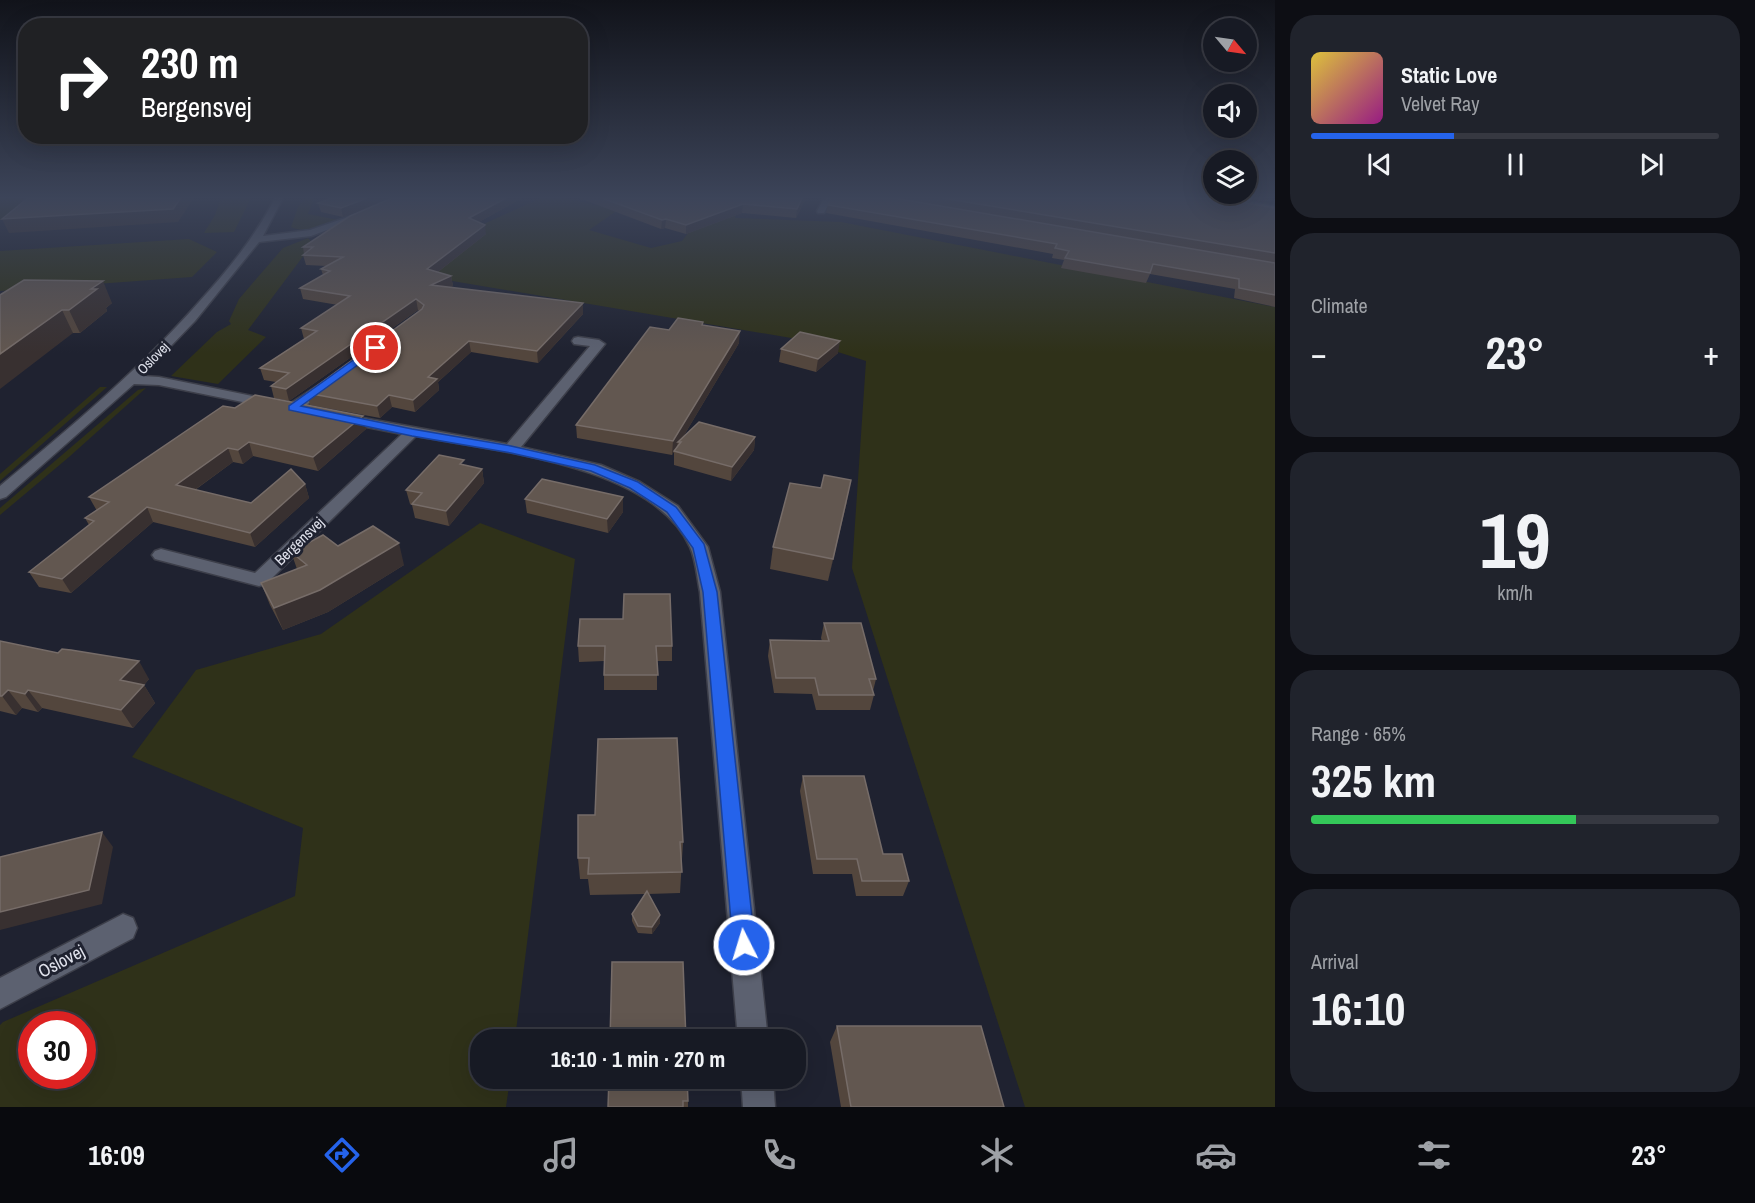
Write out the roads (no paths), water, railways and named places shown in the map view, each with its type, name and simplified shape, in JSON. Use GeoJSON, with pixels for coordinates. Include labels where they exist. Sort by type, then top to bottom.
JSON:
{"type":"FeatureCollection","features":[{"type":"Feature","properties":{"kind":"street","name":"Oslovej"},"geometry":{"type":"LineString","coordinates":[[0,494],[131,380],[199,310],[250,250]]}},
{"type":"Feature","properties":{"kind":"street"},"geometry":{"type":"LineString","coordinates":[[511,449],[599,344],[578,341]]}},
{"type":"Feature","properties":{"kind":"street"},"geometry":{"type":"LineString","coordinates":[[292,408],[336,377]]}},
{"type":"Feature","properties":{"kind":"street"},"geometry":{"type":"LineString","coordinates":[[131,380],[159,381],[412,432],[511,449],[595,468],[634,485],[672,510],[699,547],[710,592],[752,1029]]}},
{"type":"Feature","properties":{"kind":"street","name":"Bergensvej"},"geometry":{"type":"LineString","coordinates":[[161,555],[259,580],[412,432]]}},
{"type":"Feature","properties":{"kind":"street","name":"Oslovej"},"geometry":{"type":"LineString","coordinates":[[0,994],[123,927]]}},
{"type":"Feature","properties":{"kind":"street"},"geometry":{"type":"LineString","coordinates":[[758,1089],[759,1107]]}}]}
